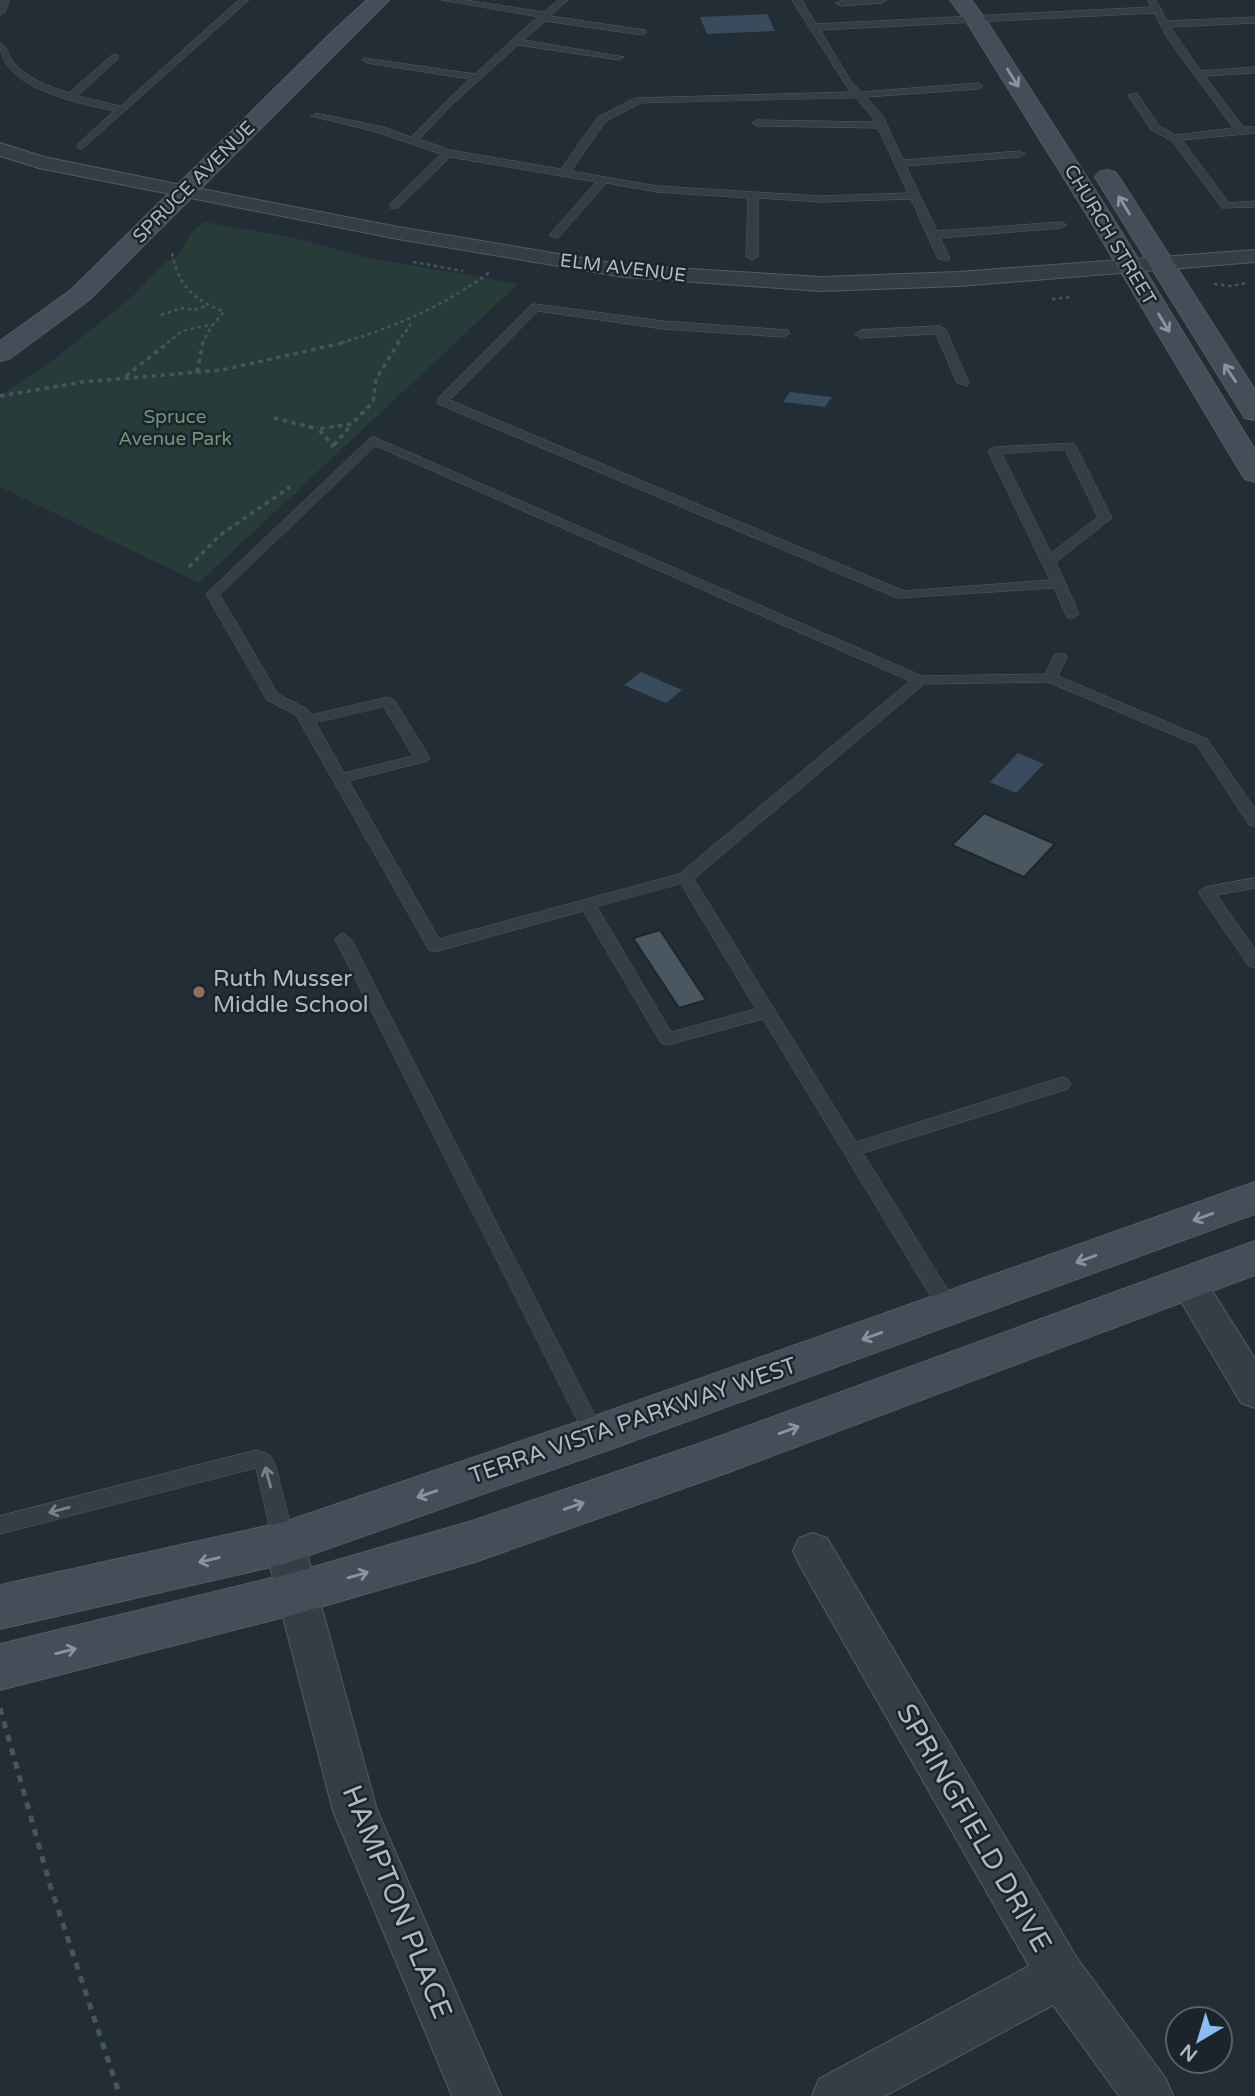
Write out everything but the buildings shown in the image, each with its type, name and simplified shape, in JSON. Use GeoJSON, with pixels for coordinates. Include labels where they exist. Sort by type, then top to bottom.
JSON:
{"type":"FeatureCollection","features":[{"type":"Feature","properties":{"kind":"street","name":"SPRUCE AVENUE"},"geometry":{"type":"LineString","coordinates":[[0,353],[80,295],[186,192],[338,37],[379,0]]}},
{"type":"Feature","properties":{"kind":"street"},"geometry":{"type":"LineString","coordinates":[[983,10],[1017,38]]}},
{"type":"Feature","properties":{"kind":"street","name":"CHURCH STREET"},"geometry":{"type":"LineString","coordinates":[[983,10],[1128,264],[1255,472]]}},
{"type":"Feature","properties":{"kind":"street","name":"ELM AVENUE"},"geometry":{"type":"LineString","coordinates":[[0,149],[39,162],[186,192],[398,233],[624,271],[821,284],[958,279],[1128,264],[1255,257]]}},
{"type":"Feature","properties":{"kind":"street","name":"CHURCH STREET"},"geometry":{"type":"LineString","coordinates":[[1091,153],[1255,412]]}},
{"type":"Feature","properties":{"kind":"street","name":"TERRA VISTA PARKWAY WEST"},"geometry":{"type":"LineString","coordinates":[[0,1607],[284,1543],[596,1436],[1255,1198]]}},
{"type":"Feature","properties":{"kind":"street"},"geometry":{"type":"LineString","coordinates":[[0,1667],[296,1593],[502,1532],[713,1458],[1255,1258]]}},
{"type":"Feature","properties":{"kind":"street"},"geometry":{"type":"LineString","coordinates":[[1188,1283],[1255,1392]]}},
{"type":"Feature","properties":{"kind":"street","name":"HAMPTON PLACE"},"geometry":{"type":"LineString","coordinates":[[284,1543],[355,1811],[477,2096]]}},
{"type":"Feature","properties":{"kind":"street","name":"SPRINGFIELD DRIVE"},"geometry":{"type":"LineString","coordinates":[[813,1551],[1060,1975],[1149,2096]]}},
{"type":"Feature","properties":{"kind":"street"},"geometry":{"type":"LineString","coordinates":[[836,2096],[1060,1975]]}},
{"type":"Feature","properties":{"kind":"lane"},"geometry":{"type":"LineString","coordinates":[[0,12],[5,0]]}},
{"type":"Feature","properties":{"kind":"lane"},"geometry":{"type":"LineString","coordinates":[[82,146],[225,20],[244,0]]}},
{"type":"Feature","properties":{"kind":"lane"},"geometry":{"type":"LineString","coordinates":[[447,0],[546,14],[642,32]]}},
{"type":"Feature","properties":{"kind":"lane"},"geometry":{"type":"LineString","coordinates":[[492,0],[546,14]]}},
{"type":"Feature","properties":{"kind":"lane"},"geometry":{"type":"LineString","coordinates":[[412,141],[477,77],[563,0]]}},
{"type":"Feature","properties":{"kind":"lane"},"geometry":{"type":"LineString","coordinates":[[797,0],[847,83],[878,116],[944,259]]}},
{"type":"Feature","properties":{"kind":"lane"},"geometry":{"type":"LineString","coordinates":[[841,3],[883,0],[902,20]]}},
{"type":"Feature","properties":{"kind":"lane"},"geometry":{"type":"LineString","coordinates":[[813,27],[880,23],[983,10],[1154,4],[1164,24],[1198,74],[1240,130]]}},
{"type":"Feature","properties":{"kind":"lane"},"geometry":{"type":"LineString","coordinates":[[1164,24],[1255,20]]}},
{"type":"Feature","properties":{"kind":"lane"},"geometry":{"type":"LineString","coordinates":[[515,42],[619,57]]}},
{"type":"Feature","properties":{"kind":"lane"},"geometry":{"type":"LineString","coordinates":[[0,45],[10,65],[38,83],[70,97],[122,110]]}},
{"type":"Feature","properties":{"kind":"lane"},"geometry":{"type":"LineString","coordinates":[[70,97],[115,57]]}},
{"type":"Feature","properties":{"kind":"lane"},"geometry":{"type":"LineString","coordinates":[[367,60],[477,77]]}},
{"type":"Feature","properties":{"kind":"lane"},"geometry":{"type":"LineString","coordinates":[[1198,74],[1255,71]]}},
{"type":"Feature","properties":{"kind":"lane"},"geometry":{"type":"LineString","coordinates":[[563,174],[602,119],[639,100],[858,95],[978,86]]}},
{"type":"Feature","properties":{"kind":"lane"},"geometry":{"type":"LineString","coordinates":[[1133,95],[1155,128],[1175,138],[1226,206],[1255,204]]}},
{"type":"Feature","properties":{"kind":"lane"},"geometry":{"type":"LineString","coordinates":[[316,116],[379,129],[448,153],[602,181],[753,197],[821,199],[915,196]]}},
{"type":"Feature","properties":{"kind":"lane"},"geometry":{"type":"LineString","coordinates":[[757,123],[882,125]]}},
{"type":"Feature","properties":{"kind":"lane"},"geometry":{"type":"LineString","coordinates":[[1175,138],[1255,130]]}},
{"type":"Feature","properties":{"kind":"lane"},"geometry":{"type":"LineString","coordinates":[[394,206],[448,153]]}},
{"type":"Feature","properties":{"kind":"lane"},"geometry":{"type":"LineString","coordinates":[[899,163],[1020,154]]}},
{"type":"Feature","properties":{"kind":"lane"},"geometry":{"type":"LineString","coordinates":[[555,235],[602,181]]}},
{"type":"Feature","properties":{"kind":"lane"},"geometry":{"type":"LineString","coordinates":[[752,257],[753,197]]}},
{"type":"Feature","properties":{"kind":"lane"},"geometry":{"type":"LineString","coordinates":[[933,235],[1061,225]]}},
{"type":"Feature","properties":{"kind":"lane"},"geometry":{"type":"LineString","coordinates":[[784,333],[663,325],[535,307],[442,401],[902,594],[1059,583]]}},
{"type":"Feature","properties":{"kind":"lane"},"geometry":{"type":"LineString","coordinates":[[861,334],[940,330],[964,383]]}},
{"type":"Feature","properties":{"kind":"lane"},"geometry":{"type":"LineString","coordinates":[[920,680],[685,878],[435,946],[302,712],[272,697],[213,594],[374,441],[920,680],[1050,678],[1202,742],[1255,821]]}},
{"type":"Feature","properties":{"kind":"lane"},"geometry":{"type":"LineString","coordinates":[[1049,561],[1105,518],[1069,446],[994,450],[1072,614]]}},
{"type":"Feature","properties":{"kind":"lane"},"geometry":{"type":"LineString","coordinates":[[1050,678],[1060,657]]}},
{"type":"Feature","properties":{"kind":"lane"},"geometry":{"type":"LineString","coordinates":[[307,721],[388,701],[422,758],[340,779]]}},
{"type":"Feature","properties":{"kind":"lane"},"geometry":{"type":"LineString","coordinates":[[685,878],[949,1309]]}},
{"type":"Feature","properties":{"kind":"lane"},"geometry":{"type":"LineString","coordinates":[[1255,883],[1206,892],[1255,962]]}},
{"type":"Feature","properties":{"kind":"lane"},"geometry":{"type":"LineString","coordinates":[[587,904],[667,1039],[766,1012]]}},
{"type":"Feature","properties":{"kind":"lane"},"geometry":{"type":"LineString","coordinates":[[342,939],[596,1436]]}},
{"type":"Feature","properties":{"kind":"lane"},"geometry":{"type":"LineString","coordinates":[[851,1150],[1062,1084]]}},
{"type":"Feature","properties":{"kind":"lane"},"geometry":{"type":"LineString","coordinates":[[0,1525],[257,1459],[263,1461],[265,1467],[284,1543]]}},
{"type":"Feature","properties":{"kind":"path"},"geometry":{"type":"LineString","coordinates":[[124,378],[182,331],[210,325],[223,316],[224,312],[206,306],[176,272],[172,253]]}},
{"type":"Feature","properties":{"kind":"path"},"geometry":{"type":"LineString","coordinates":[[0,396],[74,381],[226,370],[309,351],[410,320],[448,302],[487,274]]}},
{"type":"Feature","properties":{"kind":"path"},"geometry":{"type":"LineString","coordinates":[[160,315],[206,306]]}},
{"type":"Feature","properties":{"kind":"path"},"geometry":{"type":"LineString","coordinates":[[324,455],[373,402],[376,379],[388,355],[410,326],[410,320]]}},
{"type":"Feature","properties":{"kind":"path"},"geometry":{"type":"LineString","coordinates":[[197,372],[203,339],[210,325]]}},
{"type":"Feature","properties":{"kind":"path"},"geometry":{"type":"LineString","coordinates":[[274,418],[318,429],[352,424]]}},
{"type":"Feature","properties":{"kind":"path"},"geometry":{"type":"LineString","coordinates":[[318,429],[333,445]]}},
{"type":"Feature","properties":{"kind":"path"},"geometry":{"type":"LineString","coordinates":[[189,567],[219,536],[297,482]]}},
{"type":"Feature","properties":{"kind":"path"},"geometry":{"type":"LineString","coordinates":[[0,1708],[50,1885],[120,2096]]}},
{"type":"Feature","properties":{"kind":"green space","name":"Spruce Avenue Park"},"geometry":{"type":"Polygon","coordinates":[[[204,222],[287,236],[365,257],[518,284],[199,583],[0,487],[0,395],[53,360],[133,296],[165,262],[177,256],[191,233],[204,222]]]}},
{"type":"Feature","properties":{"kind":"water"},"geometry":{"type":"Polygon","coordinates":[[[767,14],[775,31],[707,34],[700,17],[767,14]]]}},
{"type":"Feature","properties":{"kind":"water"},"geometry":{"type":"Polygon","coordinates":[[[790,392],[832,397],[825,407],[783,402],[790,392]]]}},
{"type":"Feature","properties":{"kind":"water"},"geometry":{"type":"Polygon","coordinates":[[[641,672],[682,690],[666,703],[624,685],[641,672]]]}},
{"type":"Feature","properties":{"kind":"water"},"geometry":{"type":"Polygon","coordinates":[[[1018,753],[1044,764],[1016,793],[990,782],[1018,753]]]}},
{"type":"Feature","properties":{"kind":"place","name":"Ruth Musser Middle School"},"geometry":{"type":"Point","coordinates":[199,992]}}]}
